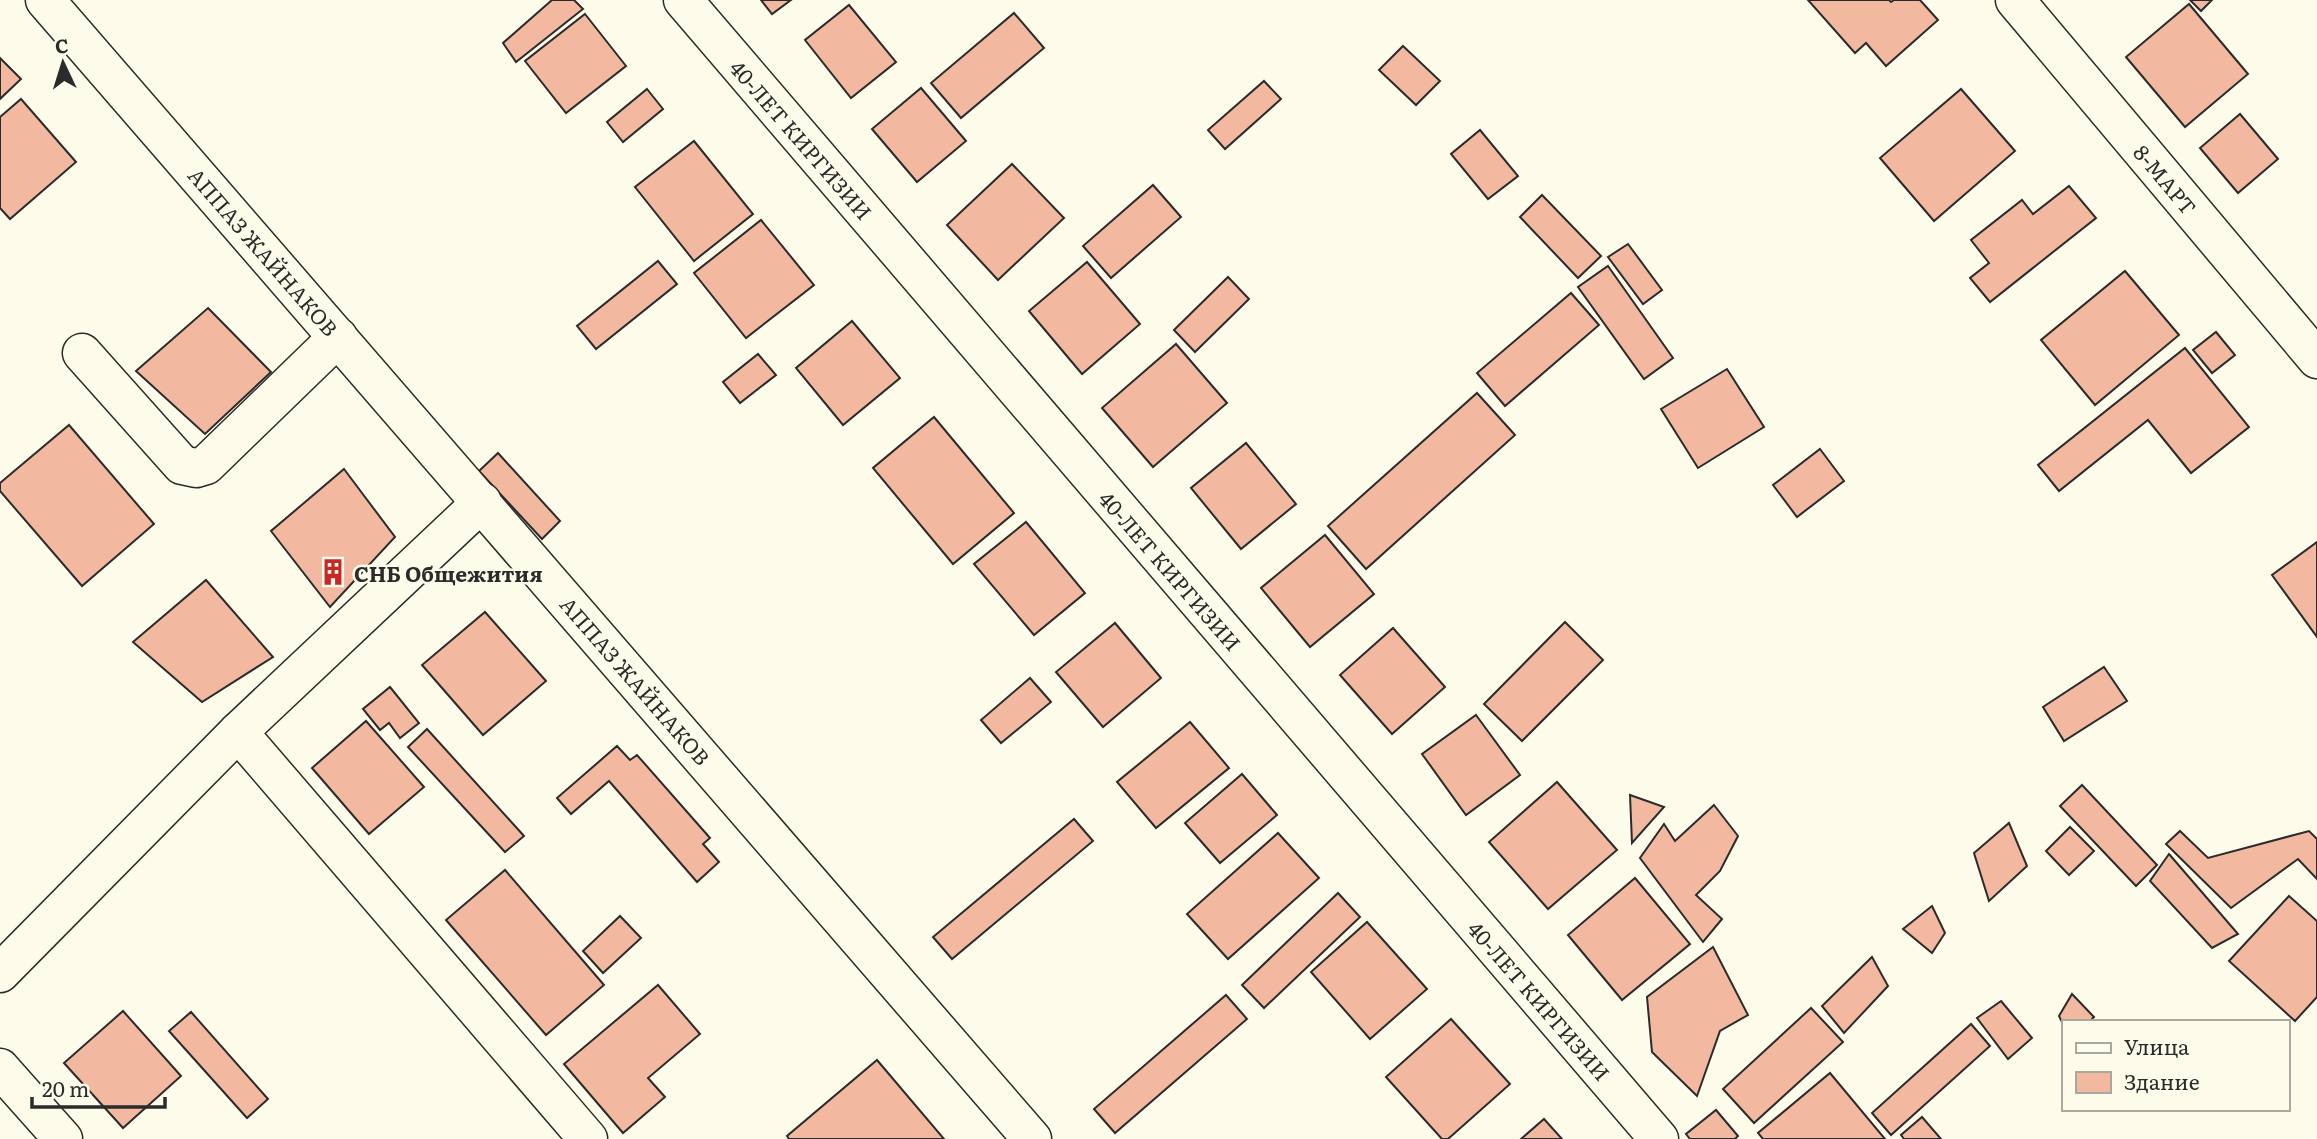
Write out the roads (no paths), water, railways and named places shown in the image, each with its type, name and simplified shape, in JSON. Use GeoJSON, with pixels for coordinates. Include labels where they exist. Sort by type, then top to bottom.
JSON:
{"type":"FeatureCollection","features":[{"type":"Feature","properties":{"kind":"street","name":"АППАЗ ЖАЙНАКОВ"},"geometry":{"type":"LineString","coordinates":[[46,0],[1032,1139]]}},
{"type":"Feature","properties":{"kind":"street","name":"40-ЛЕТ КИРГИЗИИ"},"geometry":{"type":"LineString","coordinates":[[682,0],[1659,1139]]}},
{"type":"Feature","properties":{"kind":"street","name":"8-МАРТ"},"geometry":{"type":"LineString","coordinates":[[2015,0],[2317,359]]}},
{"type":"Feature","properties":{"kind":"street"},"geometry":{"type":"LineString","coordinates":[[82,353],[182,465],[196,468],[206,465],[338,337]]}},
{"type":"Feature","properties":{"kind":"street"},"geometry":{"type":"LineString","coordinates":[[0,973],[238,732],[482,502]]}},
{"type":"Feature","properties":{"kind":"street"},"geometry":{"type":"LineString","coordinates":[[238,732],[588,1139]]}},
{"type":"Feature","properties":{"kind":"street"},"geometry":{"type":"LineString","coordinates":[[0,1068],[63,1139]]}},
{"type":"Feature","properties":{"kind":"place","name":"СНБ Общежития"},"geometry":{"type":"Point","coordinates":[333,572]}}]}
